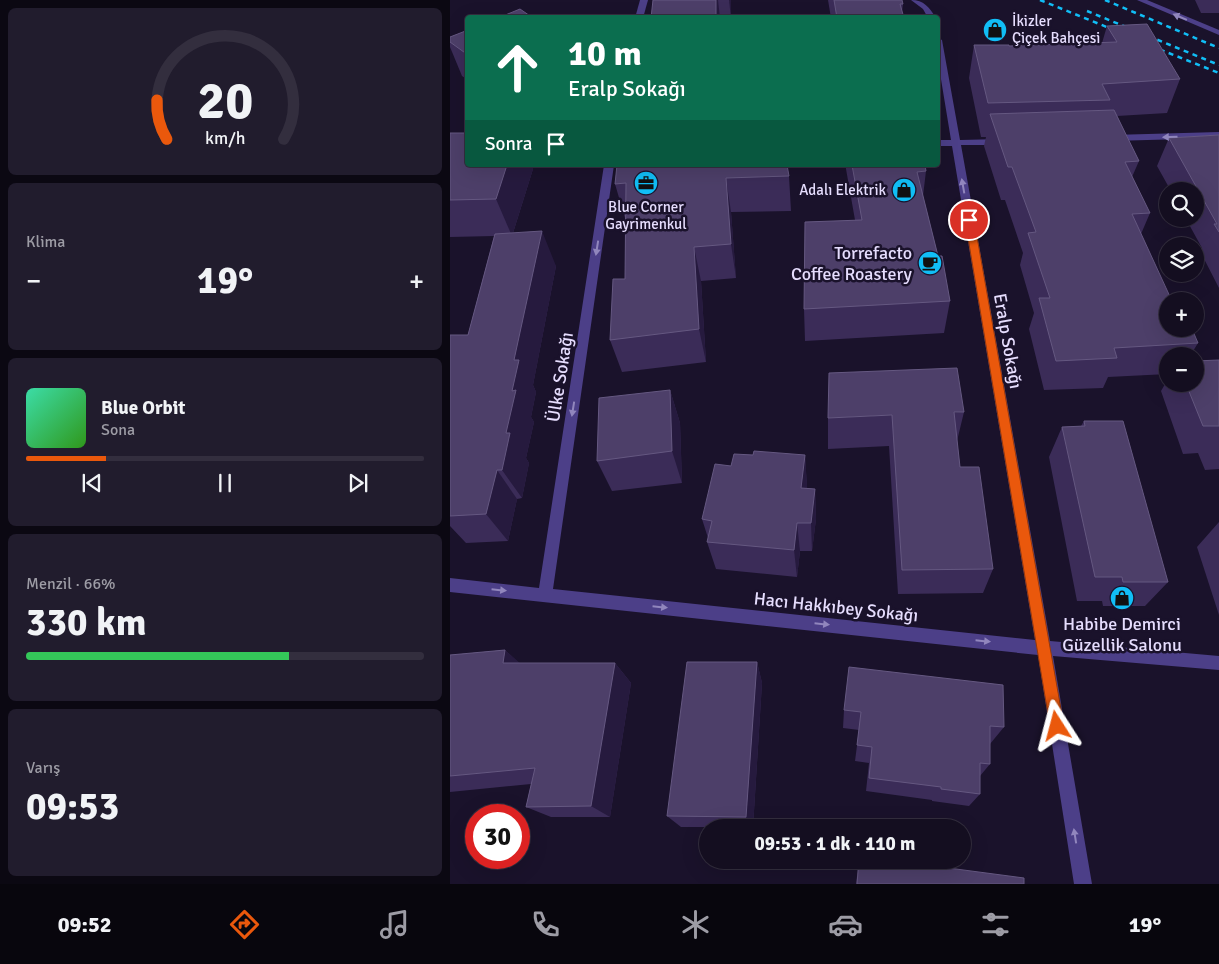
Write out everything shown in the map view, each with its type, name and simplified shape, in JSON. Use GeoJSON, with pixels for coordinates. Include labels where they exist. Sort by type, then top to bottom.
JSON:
{"type":"FeatureCollection","features":[{"type":"Feature","properties":{"kind":"street"},"geometry":{"type":"LineString","coordinates":[[640,15],[644,0]]}},
{"type":"Feature","properties":{"kind":"street"},"geometry":{"type":"LineString","coordinates":[[915,0],[926,8],[930,15]]}},
{"type":"Feature","properties":{"kind":"street"},"geometry":{"type":"LineString","coordinates":[[1141,0],[1219,33]]}},
{"type":"Feature","properties":{"kind":"street","name":"Eralp Sokağı"},"geometry":{"type":"LineString","coordinates":[[940,55],[1044,648],[1083,884]]}},
{"type":"Feature","properties":{"kind":"street"},"geometry":{"type":"LineString","coordinates":[[1102,139],[1219,136]]}},
{"type":"Feature","properties":{"kind":"street"},"geometry":{"type":"LineString","coordinates":[[940,143],[1014,141]]}},
{"type":"Feature","properties":{"kind":"street","name":"Ülke Sokağı"},"geometry":{"type":"LineString","coordinates":[[545,594],[609,167]]}},
{"type":"Feature","properties":{"kind":"street","name":"Hacı Hakkıbey Sokağı"},"geometry":{"type":"LineString","coordinates":[[450,585],[1044,648],[1219,663]]}},
{"type":"Feature","properties":{"kind":"building"},"geometry":{"type":"Polygon","coordinates":[[[653,0],[716,0],[716,15],[651,15],[653,0]]]}},
{"type":"Feature","properties":{"kind":"building"},"geometry":{"type":"Polygon","coordinates":[[[834,0],[902,0],[903,4],[900,4],[903,15],[836,15],[834,0]]]}},
{"type":"Feature","properties":{"kind":"building"},"geometry":{"type":"Polygon","coordinates":[[[520,9],[529,15],[505,15],[520,9]]]}},
{"type":"Feature","properties":{"kind":"building"},"geometry":{"type":"Polygon","coordinates":[[[1147,24],[1180,79],[1102,84],[1110,100],[988,103],[974,45],[1009,46],[1117,42],[1107,26],[1147,24]]]}},
{"type":"Feature","properties":{"kind":"building"},"geometry":{"type":"Polygon","coordinates":[[[465,31],[465,53],[450,42],[450,37],[465,31]]]}},
{"type":"Feature","properties":{"kind":"building"},"geometry":{"type":"Polygon","coordinates":[[[1114,110],[1139,161],[1125,162],[1150,213],[1132,214],[1159,273],[1159,282],[1163,282],[1168,292],[1159,292],[1159,337],[1195,337],[1198,343],[1114,348],[1117,358],[1056,361],[1039,298],[1050,298],[1028,233],[1036,232],[1012,167],[1008,167],[990,114],[1114,110]]]}},
{"type":"Feature","properties":{"kind":"building"},"geometry":{"type":"Polygon","coordinates":[[[450,133],[465,133],[465,167],[506,167],[496,199],[450,200],[450,133]]]}},
{"type":"Feature","properties":{"kind":"building"},"geometry":{"type":"Polygon","coordinates":[[[1219,135],[1219,232],[1214,224],[1217,224],[1204,201],[1204,182],[1194,182],[1169,138],[1219,135]]]}},
{"type":"Feature","properties":{"kind":"building"},"geometry":{"type":"Polygon","coordinates":[[[617,167],[787,167],[789,176],[726,178],[731,244],[694,247],[699,329],[610,340],[613,279],[625,279],[626,183],[615,184],[617,167]]]}},
{"type":"Feature","properties":{"kind":"building"},"geometry":{"type":"Polygon","coordinates":[[[852,167],[925,167],[926,171],[917,172],[938,256],[942,256],[950,301],[804,309],[805,222],[862,220],[852,167]]]}},
{"type":"Feature","properties":{"kind":"building"},"geometry":{"type":"Polygon","coordinates":[[[542,231],[514,360],[519,360],[512,391],[516,390],[506,433],[510,433],[502,470],[497,470],[486,514],[450,516],[450,335],[468,335],[495,234],[542,231]]]}},
{"type":"Feature","properties":{"kind":"building"},"geometry":{"type":"Polygon","coordinates":[[[1219,360],[1219,426],[1203,426],[1189,392],[1204,392],[1204,361],[1219,360]]]}},
{"type":"Feature","properties":{"kind":"building"},"geometry":{"type":"Polygon","coordinates":[[[957,368],[964,412],[954,412],[960,467],[979,467],[993,569],[902,570],[892,415],[828,418],[829,373],[957,368]]]}},
{"type":"Feature","properties":{"kind":"building"},"geometry":{"type":"Polygon","coordinates":[[[670,390],[672,451],[597,461],[599,398],[670,390]]]}},
{"type":"Feature","properties":{"kind":"building"},"geometry":{"type":"Polygon","coordinates":[[[1084,421],[1123,421],[1168,582],[1123,582],[1122,577],[1095,577],[1062,427],[1085,426],[1084,421]]]}},
{"type":"Feature","properties":{"kind":"building"},"geometry":{"type":"Polygon","coordinates":[[[754,451],[805,455],[801,488],[815,489],[811,523],[797,523],[794,550],[707,542],[712,521],[702,519],[715,464],[731,466],[734,454],[753,455],[754,451]]]}},
{"type":"Feature","properties":{"kind":"building"},"geometry":{"type":"Polygon","coordinates":[[[505,650],[503,663],[615,663],[591,806],[530,807],[530,804],[527,804],[535,768],[450,776],[450,655],[505,650]]]}},
{"type":"Feature","properties":{"kind":"building"},"geometry":{"type":"Polygon","coordinates":[[[687,662],[757,662],[746,817],[667,816],[687,662]]]}},
{"type":"Feature","properties":{"kind":"building"},"geometry":{"type":"Polygon","coordinates":[[[849,667],[1003,685],[1004,727],[990,726],[990,764],[980,763],[980,794],[869,778],[872,747],[857,745],[861,712],[844,710],[849,667]]]}},
{"type":"Feature","properties":{"kind":"building"},"geometry":{"type":"Polygon","coordinates":[[[858,869],[956,869],[1024,878],[1024,884],[857,884],[858,869]]]}},
{"type":"Feature","properties":{"kind":"railway"},"geometry":{"type":"LineString","coordinates":[[1040,0],[1119,32]]}},
{"type":"Feature","properties":{"kind":"railway"},"geometry":{"type":"LineString","coordinates":[[1105,0],[1219,48]]}},
{"type":"Feature","properties":{"kind":"railway"},"geometry":{"type":"LineString","coordinates":[[1087,11],[1219,65]]}},
{"type":"Feature","properties":{"kind":"railway"},"geometry":{"type":"LineString","coordinates":[[1151,46],[1219,73]]}},
{"type":"Feature","properties":{"kind":"place","name":"İkizler Çiçek Bahçesi"},"geometry":{"type":"Point","coordinates":[995,30]}},
{"type":"Feature","properties":{"kind":"place","name":"Blue Corner Gayrimenkul"},"geometry":{"type":"Point","coordinates":[646,183]}},
{"type":"Feature","properties":{"kind":"place","name":"Adalı Elektrik"},"geometry":{"type":"Point","coordinates":[904,190]}},
{"type":"Feature","properties":{"kind":"place","name":"Torrefacto Coffee Roastery"},"geometry":{"type":"Point","coordinates":[930,263]}},
{"type":"Feature","properties":{"kind":"place","name":"Habibe Demirci Güzellik Salonu"},"geometry":{"type":"Point","coordinates":[1122,598]}},
{"type":"Feature","properties":{"kind":"route"},"geometry":{"type":"LineString","coordinates":[[969,220],[1057,726]]}}]}
